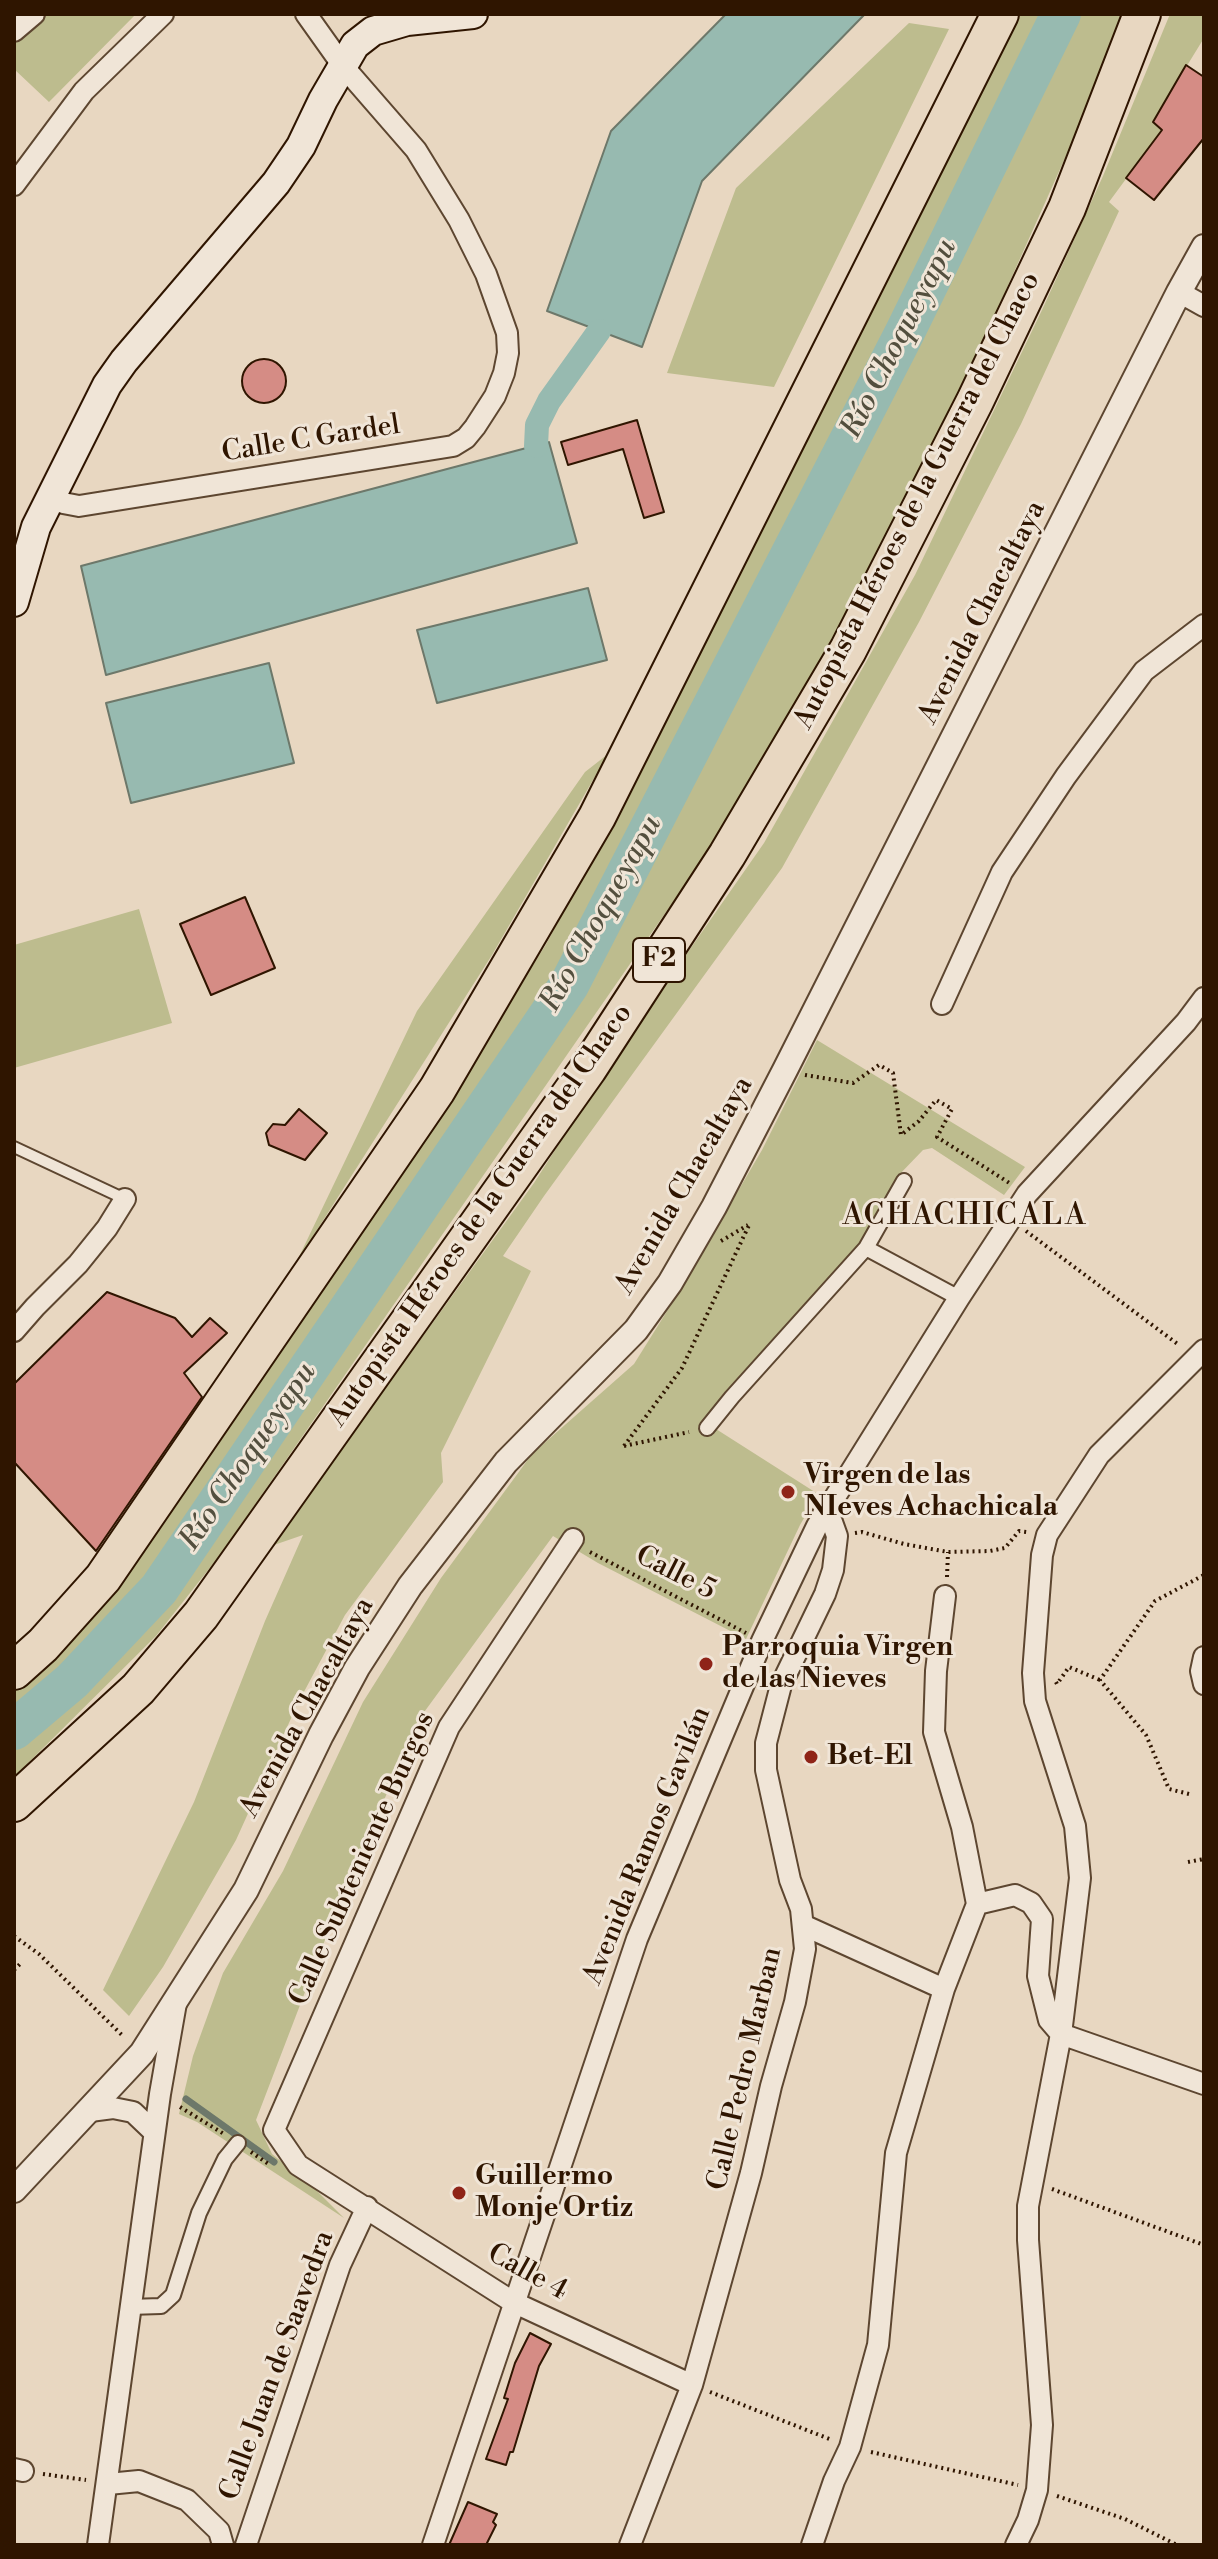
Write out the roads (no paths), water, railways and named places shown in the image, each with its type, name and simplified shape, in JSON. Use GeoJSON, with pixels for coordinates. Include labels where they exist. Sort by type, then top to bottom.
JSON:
{"type":"FeatureCollection","features":[{"type":"Feature","properties":{"kind":"highway"},"geometry":{"type":"LineString","coordinates":[[14,1671],[43,1645],[103,1578],[437,1090],[597,817],[1000,14]]}},
{"type":"Feature","properties":{"kind":"highway","name":"Autopista Héroes de la Guerra del Chaco"},"geometry":{"type":"LineString","coordinates":[[14,1803],[138,1689],[201,1615],[588,1069],[727,855],[848,650],[975,401],[1067,208],[1142,14]]}},
{"type":"Feature","properties":{"kind":"main road"},"geometry":{"type":"LineString","coordinates":[[14,602],[36,527],[107,385],[276,183],[301,146],[355,45],[373,31],[407,21],[473,14]]}},
{"type":"Feature","properties":{"kind":"street"},"geometry":{"type":"LineString","coordinates":[[14,31],[34,14]]}},
{"type":"Feature","properties":{"kind":"street"},"geometry":{"type":"LineString","coordinates":[[14,185],[84,91],[163,14]]}},
{"type":"Feature","properties":{"kind":"street"},"geometry":{"type":"LineString","coordinates":[[306,14],[343,66]]}},
{"type":"Feature","properties":{"kind":"street","name":"Calle C Gardel"},"geometry":{"type":"LineString","coordinates":[[50,496],[79,506],[453,446],[466,438],[475,427],[495,396],[504,373],[508,353],[507,333],[479,261],[459,220],[424,162],[343,66]]}},
{"type":"Feature","properties":{"kind":"street","name":"Avenida Chacaltaya"},"geometry":{"type":"LineString","coordinates":[[14,2190],[142,2053],[246,1890],[321,1735],[357,1668],[402,1598],[506,1462],[636,1330],[662,1295],[714,1207],[785,1070],[1204,247]]}},
{"type":"Feature","properties":{"kind":"street"},"geometry":{"type":"LineString","coordinates":[[1179,292],[1204,306]]}},
{"type":"Feature","properties":{"kind":"street"},"geometry":{"type":"LineString","coordinates":[[942,1004],[1002,872],[1066,776],[1144,671],[1204,625]]}},
{"type":"Feature","properties":{"kind":"street","name":"Avenida Ramos Gavilán"},"geometry":{"type":"LineString","coordinates":[[433,2545],[637,1939],[762,1641],[823,1514],[1027,1194],[1186,1022],[1204,998]]}},
{"type":"Feature","properties":{"kind":"street"},"geometry":{"type":"LineString","coordinates":[[707,1428],[866,1248],[904,1181]]}},
{"type":"Feature","properties":{"kind":"street"},"geometry":{"type":"LineString","coordinates":[[14,1331],[78,1264],[125,1199]]}},
{"type":"Feature","properties":{"kind":"street"},"geometry":{"type":"LineString","coordinates":[[866,1248],[959,1298]]}},
{"type":"Feature","properties":{"kind":"street"},"geometry":{"type":"LineString","coordinates":[[1016,2545],[1037,2490],[1042,2425],[1028,2240],[1032,2182],[1061,2034],[1080,1878],[1075,1826],[1035,1701],[1033,1673],[1042,1555],[1047,1535],[1099,1455],[1200,1353]]}},
{"type":"Feature","properties":{"kind":"street","name":"Calle Pedro Marban"},"geometry":{"type":"LineString","coordinates":[[630,2545],[692,2385],[751,2173],[795,2002],[805,1949],[803,1925],[766,1770],[766,1743],[781,1685],[825,1594],[833,1570],[837,1536],[832,1522],[823,1514]]}},
{"type":"Feature","properties":{"kind":"street","name":"Calle Subteniente Burgos"},"geometry":{"type":"LineString","coordinates":[[274,2130],[449,1727],[573,1539]]}},
{"type":"Feature","properties":{"kind":"street"},"geometry":{"type":"LineString","coordinates":[[812,2545],[834,2481],[850,2447],[878,2345],[896,2153],[944,1989],[977,1904],[962,1827],[934,1732],[936,1671],[945,1596]]}},
{"type":"Feature","properties":{"kind":"street"},"geometry":{"type":"LineString","coordinates":[[1204,1657],[1201,1671],[1204,1684]]}},
{"type":"Feature","properties":{"kind":"street"},"geometry":{"type":"LineString","coordinates":[[977,1904],[1015,1895],[1031,1903],[1042,1919],[1038,1976],[1049,2020],[1061,2034],[1204,2084]]}},
{"type":"Feature","properties":{"kind":"street"},"geometry":{"type":"LineString","coordinates":[[803,1925],[944,1989]]}},
{"type":"Feature","properties":{"kind":"street"},"geometry":{"type":"LineString","coordinates":[[98,2545],[154,2132],[177,1997]]}},
{"type":"Feature","properties":{"kind":"street"},"geometry":{"type":"LineString","coordinates":[[90,2111],[113,2108],[133,2112],[154,2132]]}},
{"type":"Feature","properties":{"kind":"street","name":"Calle 4"},"geometry":{"type":"LineString","coordinates":[[274,2130],[298,2165],[513,2302],[692,2385]]}},
{"type":"Feature","properties":{"kind":"street"},"geometry":{"type":"LineString","coordinates":[[129,2307],[161,2306],[173,2295],[199,2213],[225,2159],[238,2143]]}},
{"type":"Feature","properties":{"kind":"street","name":"Calle Juan de Saavedra"},"geometry":{"type":"LineString","coordinates":[[246,2545],[340,2265],[367,2207]]}},
{"type":"Feature","properties":{"kind":"street","name":"Calle Juan de Saavedra"},"geometry":{"type":"LineString","coordinates":[[108,2484],[139,2481],[187,2500],[219,2531],[223,2545]]}},
{"type":"Feature","properties":{"kind":"lane"},"geometry":{"type":"LineString","coordinates":[[14,1147],[125,1199]]}},
{"type":"Feature","properties":{"kind":"water"},"geometry":{"type":"Polygon","coordinates":[[[726,14],[865,14],[702,181],[642,347],[547,311],[611,131],[726,14]]]}},
{"type":"Feature","properties":{"kind":"water"},"geometry":{"type":"Polygon","coordinates":[[[549,442],[577,543],[106,675],[81,566],[549,442]]]}},
{"type":"Feature","properties":{"kind":"water"},"geometry":{"type":"Polygon","coordinates":[[[588,588],[607,660],[437,703],[417,630],[588,588]]]}},
{"type":"Feature","properties":{"kind":"water"},"geometry":{"type":"Polygon","coordinates":[[[269,663],[294,763],[131,803],[106,703],[269,663]]]}},
{"type":"Feature","properties":{"kind":"waterway","name":"Río Choqueyapu"},"geometry":{"type":"LineString","coordinates":[[14,1730],[72,1681],[159,1589],[569,985],[904,334],[1061,14]]}},
{"type":"Feature","properties":{"kind":"waterway"},"geometry":{"type":"LineString","coordinates":[[536,446],[537,425],[549,401],[599,331]]}},
{"type":"Feature","properties":{"kind":"waterway"},"geometry":{"type":"LineString","coordinates":[[186,2099],[274,2162]]}},
{"type":"Feature","properties":{"kind":"place","name":"Virgen de las NIeves Achachicala"},"geometry":{"type":"Point","coordinates":[788,1492]}},
{"type":"Feature","properties":{"kind":"place","name":"Parroquia Virgen de las Nieves"},"geometry":{"type":"Point","coordinates":[706,1664]}},
{"type":"Feature","properties":{"kind":"place","name":"Bet-El"},"geometry":{"type":"Point","coordinates":[811,1757]}},
{"type":"Feature","properties":{"kind":"place","name":"Guillermo Monje Ortiz"},"geometry":{"type":"Point","coordinates":[459,2193]}},
{"type":"Feature","properties":{"kind":"district","name":"ACHACHICALA"},"geometry":{"type":"Point","coordinates":[965,1217]}}]}
